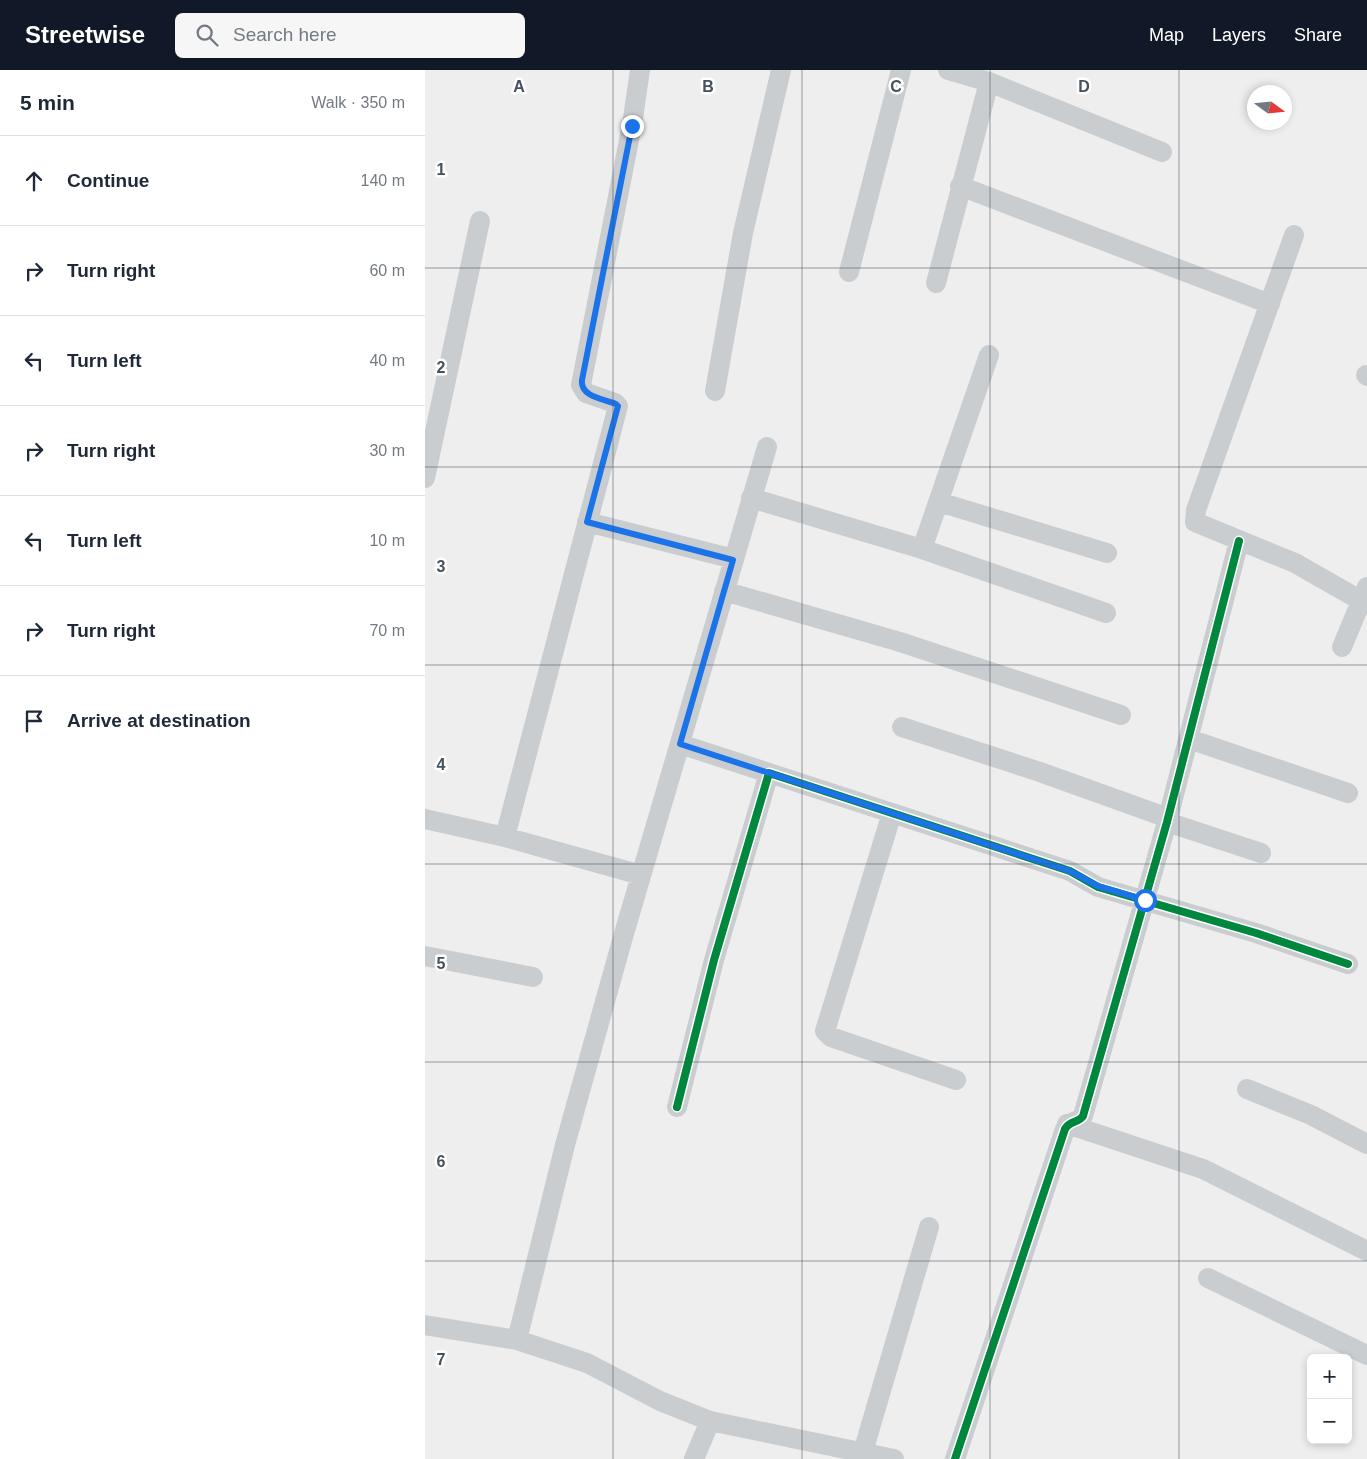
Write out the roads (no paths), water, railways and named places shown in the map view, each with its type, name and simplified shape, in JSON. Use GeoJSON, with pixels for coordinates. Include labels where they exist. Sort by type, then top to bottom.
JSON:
{"type":"FeatureCollection","features":[{"type":"Feature","properties":{"kind":"street"},"geometry":{"type":"LineString","coordinates":[[505,837],[618,406],[586,393],[582,388],[582,380],[632,126],[640,70]]}},
{"type":"Feature","properties":{"kind":"street"},"geometry":{"type":"LineString","coordinates":[[715,391],[743,234],[781,70]]}},
{"type":"Feature","properties":{"kind":"street"},"geometry":{"type":"LineString","coordinates":[[849,272],[901,70]]}},
{"type":"Feature","properties":{"kind":"street"},"geometry":{"type":"LineString","coordinates":[[948,70],[989,82],[1162,152]]}},
{"type":"Feature","properties":{"kind":"street"},"geometry":{"type":"LineString","coordinates":[[935,282],[989,82]]}},
{"type":"Feature","properties":{"kind":"street"},"geometry":{"type":"LineString","coordinates":[[960,186],[1270,304]]}},
{"type":"Feature","properties":{"kind":"street"},"geometry":{"type":"LineString","coordinates":[[425,478],[480,220]]}},
{"type":"Feature","properties":{"kind":"street"},"geometry":{"type":"LineString","coordinates":[[1295,235],[1195,517],[1195,522],[1199,526],[1295,563],[1365,597],[1342,647]]}},
{"type":"Feature","properties":{"kind":"street"},"geometry":{"type":"LineString","coordinates":[[922,549],[989,355]]}},
{"type":"Feature","properties":{"kind":"street"},"geometry":{"type":"LineString","coordinates":[[517,1340],[565,1145],[641,875],[767,447]]}},
{"type":"Feature","properties":{"kind":"street"},"geometry":{"type":"LineString","coordinates":[[751,498],[922,549],[1106,613]]}},
{"type":"Feature","properties":{"kind":"street"},"geometry":{"type":"LineString","coordinates":[[939,502],[1107,553]]}},
{"type":"Feature","properties":{"kind":"street"},"geometry":{"type":"LineString","coordinates":[[587,522],[733,560]]}},
{"type":"Feature","properties":{"kind":"street"},"geometry":{"type":"LineString","coordinates":[[1067,1124],[1080,1120],[1083,1116],[1168,820],[1239,541]]}},
{"type":"Feature","properties":{"kind":"street"},"geometry":{"type":"LineString","coordinates":[[724,591],[900,642],[1121,715]]}},
{"type":"Feature","properties":{"kind":"street"},"geometry":{"type":"LineString","coordinates":[[902,727],[1040,772],[1261,853]]}},
{"type":"Feature","properties":{"kind":"street"},"geometry":{"type":"LineString","coordinates":[[1189,739],[1348,793]]}},
{"type":"Feature","properties":{"kind":"street"},"geometry":{"type":"LineString","coordinates":[[680,744],[1070,871],[1098,886],[1256,933],[1348,964]]}},
{"type":"Feature","properties":{"kind":"street"},"geometry":{"type":"LineString","coordinates":[[677,1107],[714,960],[769,773]]}},
{"type":"Feature","properties":{"kind":"street"},"geometry":{"type":"LineString","coordinates":[[892,813],[825,1031],[831,1037],[956,1080]]}},
{"type":"Feature","properties":{"kind":"street"},"geometry":{"type":"LineString","coordinates":[[425,819],[505,837],[641,875]]}},
{"type":"Feature","properties":{"kind":"street"},"geometry":{"type":"LineString","coordinates":[[425,956],[533,977]]}},
{"type":"Feature","properties":{"kind":"street"},"geometry":{"type":"LineString","coordinates":[[1247,1089],[1311,1115],[1367,1144]]}},
{"type":"Feature","properties":{"kind":"street"},"geometry":{"type":"LineString","coordinates":[[1067,1124],[1203,1168],[1367,1251]]}},
{"type":"Feature","properties":{"kind":"street"},"geometry":{"type":"LineString","coordinates":[[955,1459],[1067,1124]]}},
{"type":"Feature","properties":{"kind":"street"},"geometry":{"type":"LineString","coordinates":[[863,1452],[929,1227]]}},
{"type":"Feature","properties":{"kind":"street"},"geometry":{"type":"LineString","coordinates":[[1208,1278],[1367,1355]]}},
{"type":"Feature","properties":{"kind":"street"},"geometry":{"type":"LineString","coordinates":[[425,1325],[517,1340],[587,1363],[660,1401],[709,1421],[894,1459]]}},
{"type":"Feature","properties":{"kind":"street"},"geometry":{"type":"LineString","coordinates":[[694,1459],[709,1421]]}}]}
